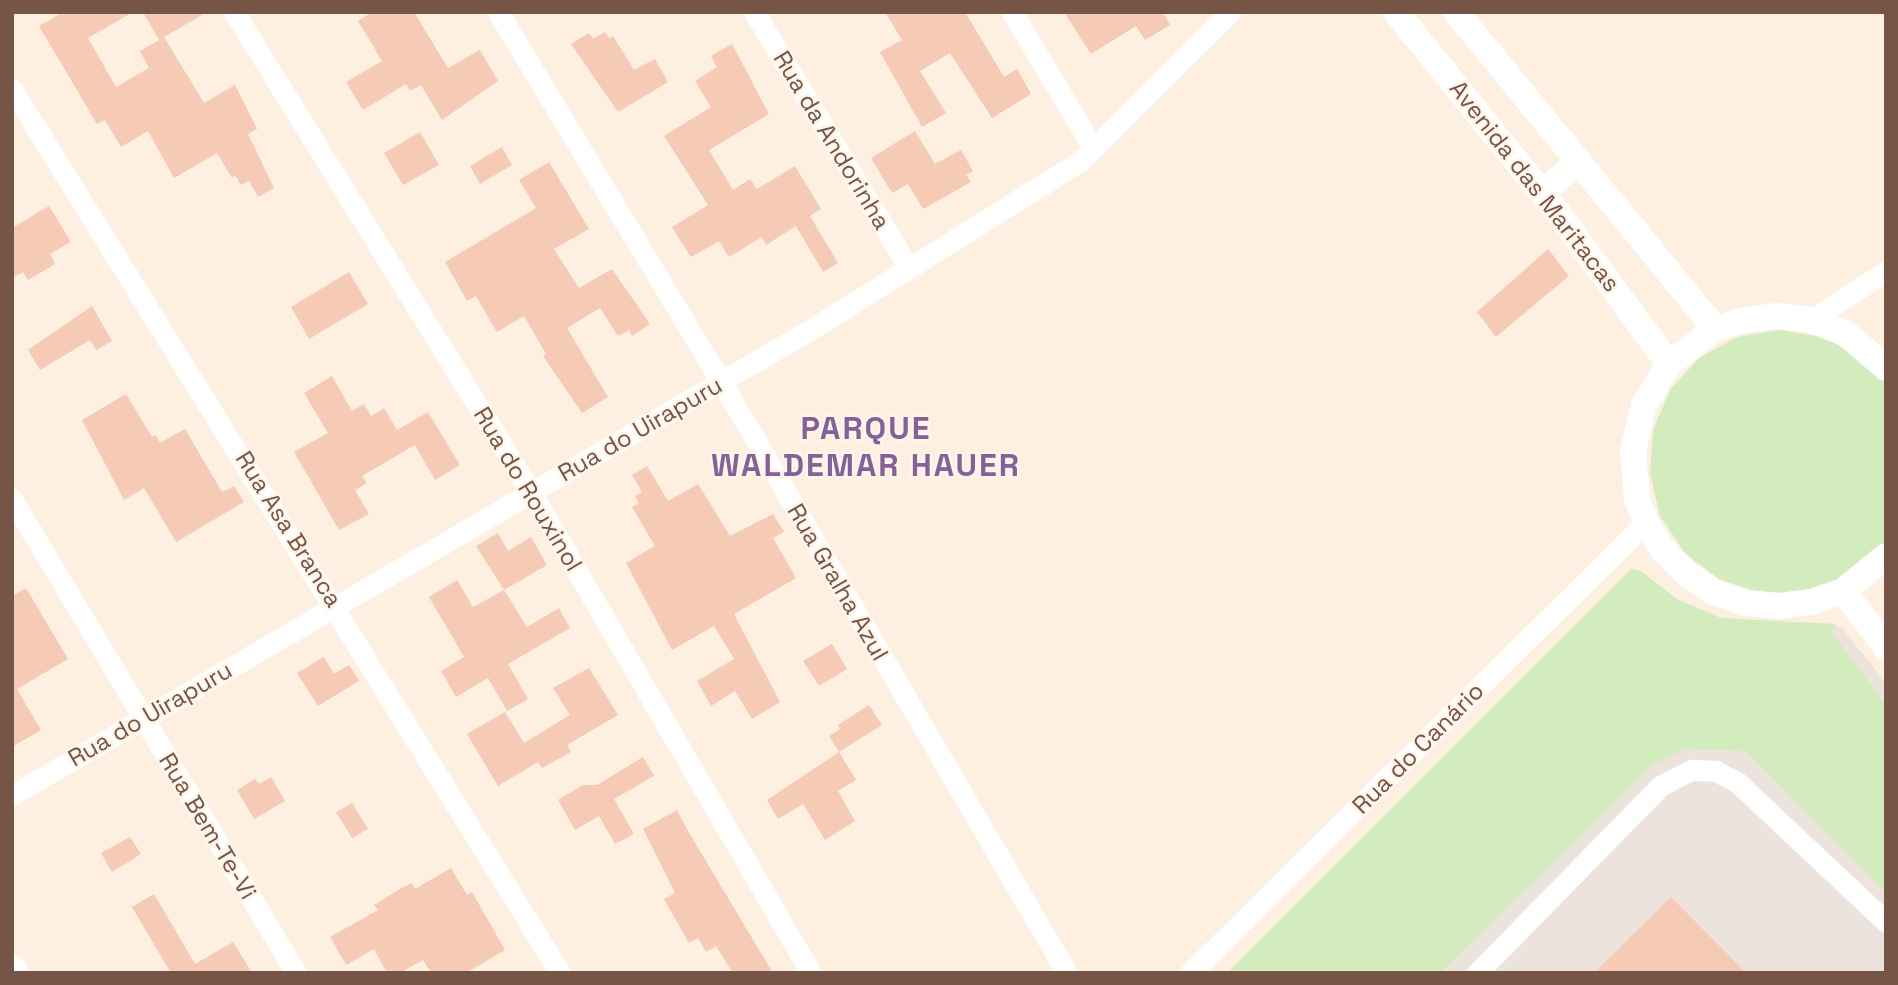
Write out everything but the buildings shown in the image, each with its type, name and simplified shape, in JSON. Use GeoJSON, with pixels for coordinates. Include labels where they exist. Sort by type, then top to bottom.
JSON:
{"type":"FeatureCollection","features":[{"type":"Feature","properties":{"kind":"street","name":"Rua do Rouxinol"},"geometry":{"type":"LineString","coordinates":[[234,12],[531,492],[811,973]]}},
{"type":"Feature","properties":{"kind":"street","name":"Rua Gralha Azul"},"geometry":{"type":"LineString","coordinates":[[498,12],[721,382],[1068,973]]}},
{"type":"Feature","properties":{"kind":"street","name":"Rua da Andorinha"},"geometry":{"type":"LineString","coordinates":[[754,12],[909,268]]}},
{"type":"Feature","properties":{"kind":"street"},"geometry":{"type":"LineString","coordinates":[[1012,12],[1093,148]]}},
{"type":"Feature","properties":{"kind":"street","name":"Rua do Uirapuru"},"geometry":{"type":"LineString","coordinates":[[12,795],[721,382],[1079,162],[1230,12]]}},
{"type":"Feature","properties":{"kind":"street","name":"Avenida das Maritacas"},"geometry":{"type":"LineString","coordinates":[[1396,12],[1542,193],[1669,364]]}},
{"type":"Feature","properties":{"kind":"street","name":"Avenida das Maritacas"},"geometry":{"type":"LineString","coordinates":[[1456,12],[1715,329]]}},
{"type":"Feature","properties":{"kind":"street","name":"Rua Asa Branca"},"geometry":{"type":"LineString","coordinates":[[12,89],[337,606],[560,973]]}},
{"type":"Feature","properties":{"kind":"street"},"geometry":{"type":"LineString","coordinates":[[1542,193],[1578,162]]}},
{"type":"Feature","properties":{"kind":"street"},"geometry":{"type":"LineString","coordinates":[[1811,320],[1886,271]]}},
{"type":"Feature","properties":{"kind":"street"},"geometry":{"type":"LineString","coordinates":[[1883,565],[1843,591],[1811,602],[1778,606],[1746,603],[1714,592],[1687,574],[1663,550],[1646,522],[1633,475],[1636,428],[1654,383],[1669,364],[1715,329],[1777,316],[1811,320],[1845,333],[1886,368]]}},
{"type":"Feature","properties":{"kind":"street","name":"Rua Bem-Te-Vi"},"geometry":{"type":"LineString","coordinates":[[12,499],[296,973]]}},
{"type":"Feature","properties":{"kind":"street","name":"Rua do Canário"},"geometry":{"type":"LineString","coordinates":[[1190,973],[1646,522]]}},
{"type":"Feature","properties":{"kind":"street"},"geometry":{"type":"LineString","coordinates":[[1843,591],[1886,647]]}},
{"type":"Feature","properties":{"kind":"street"},"geometry":{"type":"LineString","coordinates":[[1477,973],[1660,786],[1692,770],[1717,771],[1737,782],[1886,922]]}},
{"type":"Feature","properties":{"kind":"shaded area"},"geometry":{"type":"Polygon","coordinates":[[[1826,623],[1842,628],[1886,683],[1886,973],[1349,973],[1759,625],[1826,623]]]}},
{"type":"Feature","properties":{"kind":"green space"},"geometry":{"type":"Polygon","coordinates":[[[1780,330],[1823,337],[1862,358],[1886,384],[1886,542],[1845,579],[1804,593],[1761,593],[1719,579],[1685,553],[1660,516],[1650,474],[1653,430],[1670,390],[1699,358],[1737,337],[1780,330]]]}},
{"type":"Feature","properties":{"kind":"green space"},"geometry":{"type":"Polygon","coordinates":[[[1631,569],[1641,571],[1677,599],[1721,618],[1836,624],[1832,632],[1886,705],[1886,893],[1745,751],[1687,749],[1652,765],[1441,973],[1227,973],[1631,569]]]}},
{"type":"Feature","properties":{"kind":"district","name":"PARQUE WALDEMAR HAUER"},"geometry":{"type":"Point","coordinates":[866,448]}}]}
